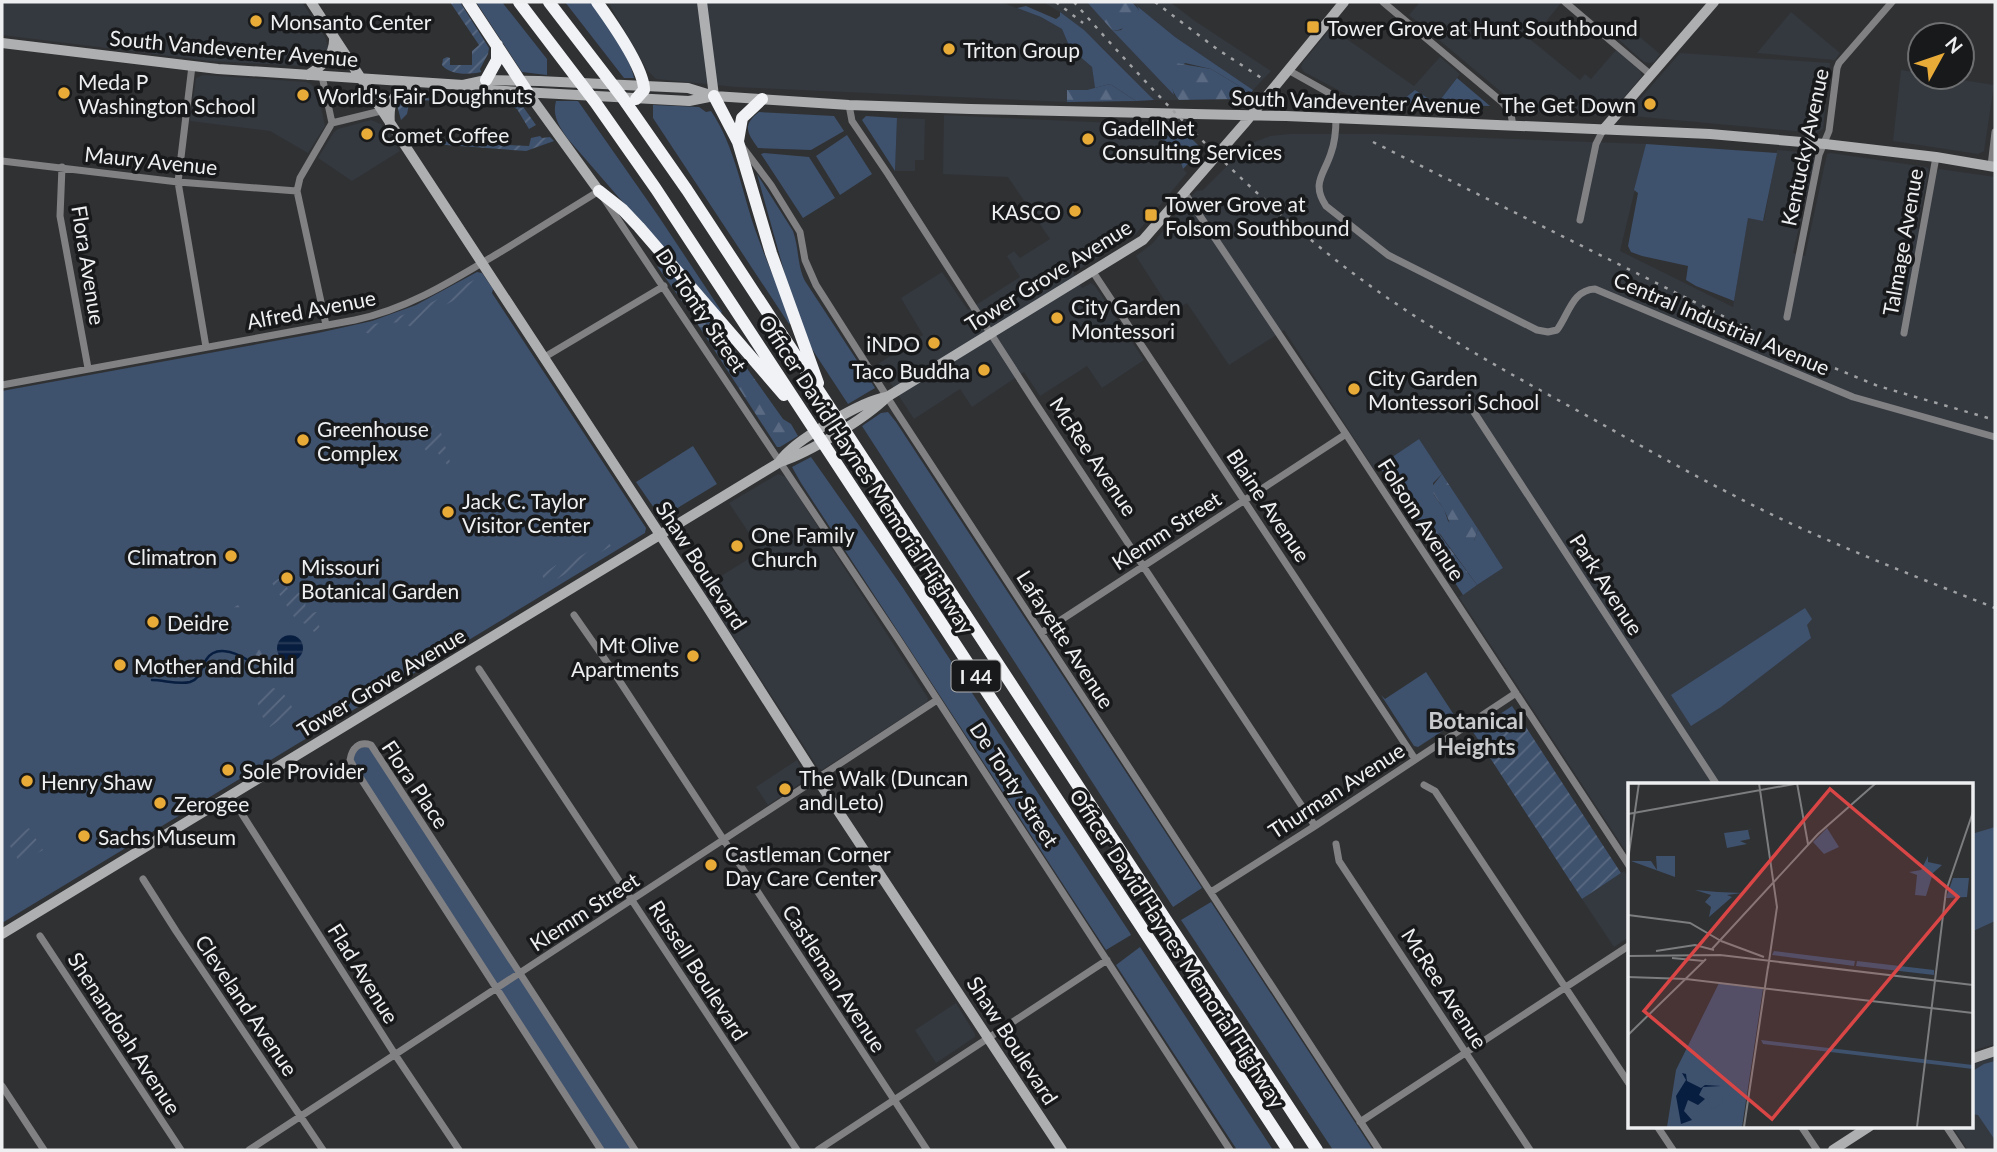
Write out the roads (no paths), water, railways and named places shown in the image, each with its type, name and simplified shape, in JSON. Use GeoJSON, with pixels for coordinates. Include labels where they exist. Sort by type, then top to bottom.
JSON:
{"type":"FeatureCollection","features":[{"type":"Feature","properties":{"kind":"highway"},"geometry":{"type":"LineString","coordinates":[[468,2],[528,93]]}},
{"type":"Feature","properties":{"kind":"highway","name":"Officer David Haynes Memorial Highway"},"geometry":{"type":"LineString","coordinates":[[519,2],[607,118],[681,225],[1288,1150]]}},
{"type":"Feature","properties":{"kind":"highway","name":"Officer David Haynes Memorial Highway"},"geometry":{"type":"LineString","coordinates":[[549,2],[638,120],[1317,1150]]}},
{"type":"Feature","properties":{"kind":"highway"},"geometry":{"type":"LineString","coordinates":[[597,2],[641,75],[643,91],[636,99]]}},
{"type":"Feature","properties":{"kind":"highway"},"geometry":{"type":"LineString","coordinates":[[486,80],[497,60],[497,45]]}},
{"type":"Feature","properties":{"kind":"highway"},"geometry":{"type":"LineString","coordinates":[[714,96],[738,142],[771,253],[820,393]]}},
{"type":"Feature","properties":{"kind":"highway"},"geometry":{"type":"LineString","coordinates":[[738,142],[742,118],[762,99]]}},
{"type":"Feature","properties":{"kind":"highway"},"geometry":{"type":"LineString","coordinates":[[599,191],[631,219],[772,383],[799,407]]}},
{"type":"Feature","properties":{"kind":"street","name":"Shaw Boulevard"},"geometry":{"type":"LineString","coordinates":[[311,2],[1062,1150]]}},
{"type":"Feature","properties":{"kind":"street"},"geometry":{"type":"LineString","coordinates":[[702,2],[714,96]]}},
{"type":"Feature","properties":{"kind":"street","name":"Tower Grove Avenue"},"geometry":{"type":"LineString","coordinates":[[2,934],[780,461],[807,451],[873,410],[887,397],[1143,240],[1344,2]]}},
{"type":"Feature","properties":{"kind":"street"},"geometry":{"type":"LineString","coordinates":[[1382,2],[1494,96],[1511,114],[1513,126]]}},
{"type":"Feature","properties":{"kind":"street"},"geometry":{"type":"LineString","coordinates":[[1565,2],[1651,75]]}},
{"type":"Feature","properties":{"kind":"street"},"geometry":{"type":"LineString","coordinates":[[1580,220],[1596,144],[1603,130],[1714,2]]}},
{"type":"Feature","properties":{"kind":"street","name":"Kentucky Avenue"},"geometry":{"type":"LineString","coordinates":[[1787,317],[1819,155],[1829,131],[1838,66],[1892,2]]}},
{"type":"Feature","properties":{"kind":"street"},"geometry":{"type":"LineString","coordinates":[[307,75],[328,59],[333,50],[334,37]]}},
{"type":"Feature","properties":{"kind":"street","name":"South Vandeventer Avenue"},"geometry":{"type":"LineString","coordinates":[[2,43],[192,66],[463,85],[486,90],[689,101],[714,96]]}},
{"type":"Feature","properties":{"kind":"street"},"geometry":{"type":"LineString","coordinates":[[192,66],[178,182],[206,347]]}},
{"type":"Feature","properties":{"kind":"street"},"geometry":{"type":"LineString","coordinates":[[1288,70],[1338,98]]}},
{"type":"Feature","properties":{"kind":"street"},"geometry":{"type":"LineString","coordinates":[[322,76],[332,123],[300,178],[297,191],[326,325]]}},
{"type":"Feature","properties":{"kind":"street","name":"South Vandeventer Avenue"},"geometry":{"type":"LineString","coordinates":[[463,85],[486,80],[573,82],[688,88],[714,96],[849,105],[1336,118],[1710,134],[1825,144],[1936,157],[1993,167]]}},
{"type":"Feature","properties":{"kind":"street"},"geometry":{"type":"LineString","coordinates":[[390,124],[392,100],[414,82]]}},
{"type":"Feature","properties":{"kind":"street"},"geometry":{"type":"LineString","coordinates":[[546,118],[548,101],[573,82]]}},
{"type":"Feature","properties":{"kind":"street","name":"De Tonty Street"},"geometry":{"type":"LineString","coordinates":[[528,93],[664,286],[1230,1150]]}},
{"type":"Feature","properties":{"kind":"street","name":"McRee Avenue"},"geometry":{"type":"LineString","coordinates":[[849,105],[852,121],[1315,826]]}},
{"type":"Feature","properties":{"kind":"street"},"geometry":{"type":"LineString","coordinates":[[332,123],[382,111]]}},
{"type":"Feature","properties":{"kind":"street","name":"Central Industrial Avenue"},"geometry":{"type":"LineString","coordinates":[[1336,118],[1335,140],[1318,184],[1320,197],[1326,206],[1388,255],[1537,330],[1557,330],[1575,299],[1587,289],[1595,289],[1853,397],[1995,437]]}},
{"type":"Feature","properties":{"kind":"street"},"geometry":{"type":"LineString","coordinates":[[1993,167],[1995,132]]}},
{"type":"Feature","properties":{"kind":"street","name":"Lafayette Avenue"},"geometry":{"type":"LineString","coordinates":[[738,142],[762,171],[800,232],[805,260],[816,285],[887,397],[1379,1150]]}},
{"type":"Feature","properties":{"kind":"street","name":"Talmage Avenue"},"geometry":{"type":"LineString","coordinates":[[1904,333],[1936,157]]}},
{"type":"Feature","properties":{"kind":"street","name":"Maury Avenue"},"geometry":{"type":"LineString","coordinates":[[2,160],[178,182],[297,191]]}},
{"type":"Feature","properties":{"kind":"street","name":"Flora Avenue"},"geometry":{"type":"LineString","coordinates":[[62,167],[60,216],[88,368]]}},
{"type":"Feature","properties":{"kind":"street","name":"Alfred Avenue"},"geometry":{"type":"LineString","coordinates":[[2,385],[369,317],[397,308],[453,281],[599,191]]}},
{"type":"Feature","properties":{"kind":"street","name":"Folsom Avenue"},"geometry":{"type":"LineString","coordinates":[[1184,192],[1628,865]]}},
{"type":"Feature","properties":{"kind":"street","name":"Blaine Avenue"},"geometry":{"type":"LineString","coordinates":[[1093,272],[1415,759]]}},
{"type":"Feature","properties":{"kind":"street"},"geometry":{"type":"LineString","coordinates":[[543,358],[664,286]]}},
{"type":"Feature","properties":{"kind":"street","name":"Park Avenue"},"geometry":{"type":"LineString","coordinates":[[1468,403],[1716,783]]}},
{"type":"Feature","properties":{"kind":"street","name":"Klemm Street"},"geometry":{"type":"LineString","coordinates":[[1041,633],[1346,434]]}},
{"type":"Feature","properties":{"kind":"street","name":"Castleman Avenue"},"geometry":{"type":"LineString","coordinates":[[575,615],[927,1150]]}},
{"type":"Feature","properties":{"kind":"street","name":"Russell Boulevard"},"geometry":{"type":"LineString","coordinates":[[480,669],[797,1150]]}},
{"type":"Feature","properties":{"kind":"street","name":"Thurman Avenue"},"geometry":{"type":"LineString","coordinates":[[1211,892],[1516,693]]}},
{"type":"Feature","properties":{"kind":"street","name":"Klemm Street"},"geometry":{"type":"LineString","coordinates":[[249,1150],[937,700]]}},
{"type":"Feature","properties":{"kind":"street","name":"Flora Place"},"geometry":{"type":"LineString","coordinates":[[601,1150],[356,771],[350,760],[359,744],[371,745],[635,1150]]}},
{"type":"Feature","properties":{"kind":"street"},"geometry":{"type":"LineString","coordinates":[[1423,785],[1439,797],[1628,1084]]}},
{"type":"Feature","properties":{"kind":"street","name":"Flad Avenue"},"geometry":{"type":"LineString","coordinates":[[242,814],[459,1150]]}},
{"type":"Feature","properties":{"kind":"street","name":"McRee Avenue"},"geometry":{"type":"LineString","coordinates":[[1336,844],[1339,861],[1530,1150]]}},
{"type":"Feature","properties":{"kind":"street","name":"Cleveland Avenue"},"geometry":{"type":"LineString","coordinates":[[144,879],[323,1150]]}},
{"type":"Feature","properties":{"kind":"street","name":"Shenandoah Avenue"},"geometry":{"type":"LineString","coordinates":[[40,936],[181,1150]]}},
{"type":"Feature","properties":{"kind":"street"},"geometry":{"type":"LineString","coordinates":[[1360,1122],[1628,946]]}},
{"type":"Feature","properties":{"kind":"street"},"geometry":{"type":"LineString","coordinates":[[818,1150],[1107,960]]}},
{"type":"Feature","properties":{"kind":"street"},"geometry":{"type":"LineString","coordinates":[[1972,1059],[1995,1051]]}},
{"type":"Feature","properties":{"kind":"street"},"geometry":{"type":"LineString","coordinates":[[2,1086],[44,1150]]}},
{"type":"Feature","properties":{"kind":"street"},"geometry":{"type":"LineString","coordinates":[[1658,1128],[1673,1150]]}},
{"type":"Feature","properties":{"kind":"street"},"geometry":{"type":"LineString","coordinates":[[1802,1128],[1817,1150]]}},
{"type":"Feature","properties":{"kind":"street"},"geometry":{"type":"LineString","coordinates":[[1833,1150],[1867,1128]]}},
{"type":"Feature","properties":{"kind":"street"},"geometry":{"type":"LineString","coordinates":[[1947,1128],[1962,1150]]}},
{"type":"Feature","properties":{"kind":"waterway"},"geometry":{"type":"LineString","coordinates":[[152,680],[190,682],[199,675],[210,655],[219,651],[230,652],[246,659]]}},
{"type":"Feature","properties":{"kind":"railway"},"geometry":{"type":"LineString","coordinates":[[1056,2],[1083,23]]}},
{"type":"Feature","properties":{"kind":"railway"},"geometry":{"type":"LineString","coordinates":[[1074,2],[1137,73],[1237,175],[1346,268],[1402,308],[1520,379],[1733,495],[1830,541],[1995,608]]}},
{"type":"Feature","properties":{"kind":"railway"},"geometry":{"type":"LineString","coordinates":[[1155,2],[1217,49],[1263,79]]}},
{"type":"Feature","properties":{"kind":"railway"},"geometry":{"type":"LineString","coordinates":[[1373,142],[1793,351],[1878,386],[1995,420]]}},
{"type":"Feature","properties":{"kind":"place","name":"Monsanto Center"},"geometry":{"type":"Point","coordinates":[256,21]}},
{"type":"Feature","properties":{"kind":"place","name":"Tower Grove at Hunt Southbound"},"geometry":{"type":"Point","coordinates":[1313,27]}},
{"type":"Feature","properties":{"kind":"place","name":"Triton Group"},"geometry":{"type":"Point","coordinates":[949,49]}},
{"type":"Feature","properties":{"kind":"place","name":"Meda P Washington School"},"geometry":{"type":"Point","coordinates":[64,93]}},
{"type":"Feature","properties":{"kind":"place","name":"World's Fair Doughnuts"},"geometry":{"type":"Point","coordinates":[303,95]}},
{"type":"Feature","properties":{"kind":"place","name":"The Get Down"},"geometry":{"type":"Point","coordinates":[1650,104]}},
{"type":"Feature","properties":{"kind":"place","name":"Comet Coffee"},"geometry":{"type":"Point","coordinates":[367,134]}},
{"type":"Feature","properties":{"kind":"place","name":"GadellNet Consulting Services"},"geometry":{"type":"Point","coordinates":[1088,139]}},
{"type":"Feature","properties":{"kind":"place","name":"KASCO"},"geometry":{"type":"Point","coordinates":[1075,211]}},
{"type":"Feature","properties":{"kind":"place","name":"Tower Grove at Folsom Southbound"},"geometry":{"type":"Point","coordinates":[1151,215]}},
{"type":"Feature","properties":{"kind":"place","name":"City Garden Montessori"},"geometry":{"type":"Point","coordinates":[1057,318]}},
{"type":"Feature","properties":{"kind":"place","name":"iNDO"},"geometry":{"type":"Point","coordinates":[934,343]}},
{"type":"Feature","properties":{"kind":"place","name":"Taco Buddha"},"geometry":{"type":"Point","coordinates":[984,370]}},
{"type":"Feature","properties":{"kind":"place","name":"City Garden Montessori School"},"geometry":{"type":"Point","coordinates":[1354,389]}},
{"type":"Feature","properties":{"kind":"place","name":"Greenhouse Complex"},"geometry":{"type":"Point","coordinates":[303,440]}},
{"type":"Feature","properties":{"kind":"place","name":"Jack C. Taylor Visitor Center"},"geometry":{"type":"Point","coordinates":[448,512]}},
{"type":"Feature","properties":{"kind":"place","name":"One Family Church"},"geometry":{"type":"Point","coordinates":[737,546]}},
{"type":"Feature","properties":{"kind":"place","name":"Climatron"},"geometry":{"type":"Point","coordinates":[231,556]}},
{"type":"Feature","properties":{"kind":"place","name":"Missouri Botanical Garden"},"geometry":{"type":"Point","coordinates":[287,578]}},
{"type":"Feature","properties":{"kind":"place","name":"Deidre"},"geometry":{"type":"Point","coordinates":[153,622]}},
{"type":"Feature","properties":{"kind":"place","name":"Mt Olive Apartments"},"geometry":{"type":"Point","coordinates":[693,656]}},
{"type":"Feature","properties":{"kind":"place","name":"Mother and Child"},"geometry":{"type":"Point","coordinates":[120,665]}},
{"type":"Feature","properties":{"kind":"place","name":"Sole Provider"},"geometry":{"type":"Point","coordinates":[228,770]}},
{"type":"Feature","properties":{"kind":"place","name":"Henry Shaw"},"geometry":{"type":"Point","coordinates":[27,781]}},
{"type":"Feature","properties":{"kind":"place","name":"The Walk (Duncan and Leto)"},"geometry":{"type":"Point","coordinates":[785,789]}},
{"type":"Feature","properties":{"kind":"place","name":"Zerogee"},"geometry":{"type":"Point","coordinates":[160,803]}},
{"type":"Feature","properties":{"kind":"place","name":"Sachs Museum"},"geometry":{"type":"Point","coordinates":[84,836]}},
{"type":"Feature","properties":{"kind":"place","name":"Castleman Corner Day Care Center"},"geometry":{"type":"Point","coordinates":[711,865]}},
{"type":"Feature","properties":{"kind":"district","name":"Botanical Heights"},"geometry":{"type":"Point","coordinates":[1476,733]}}]}
